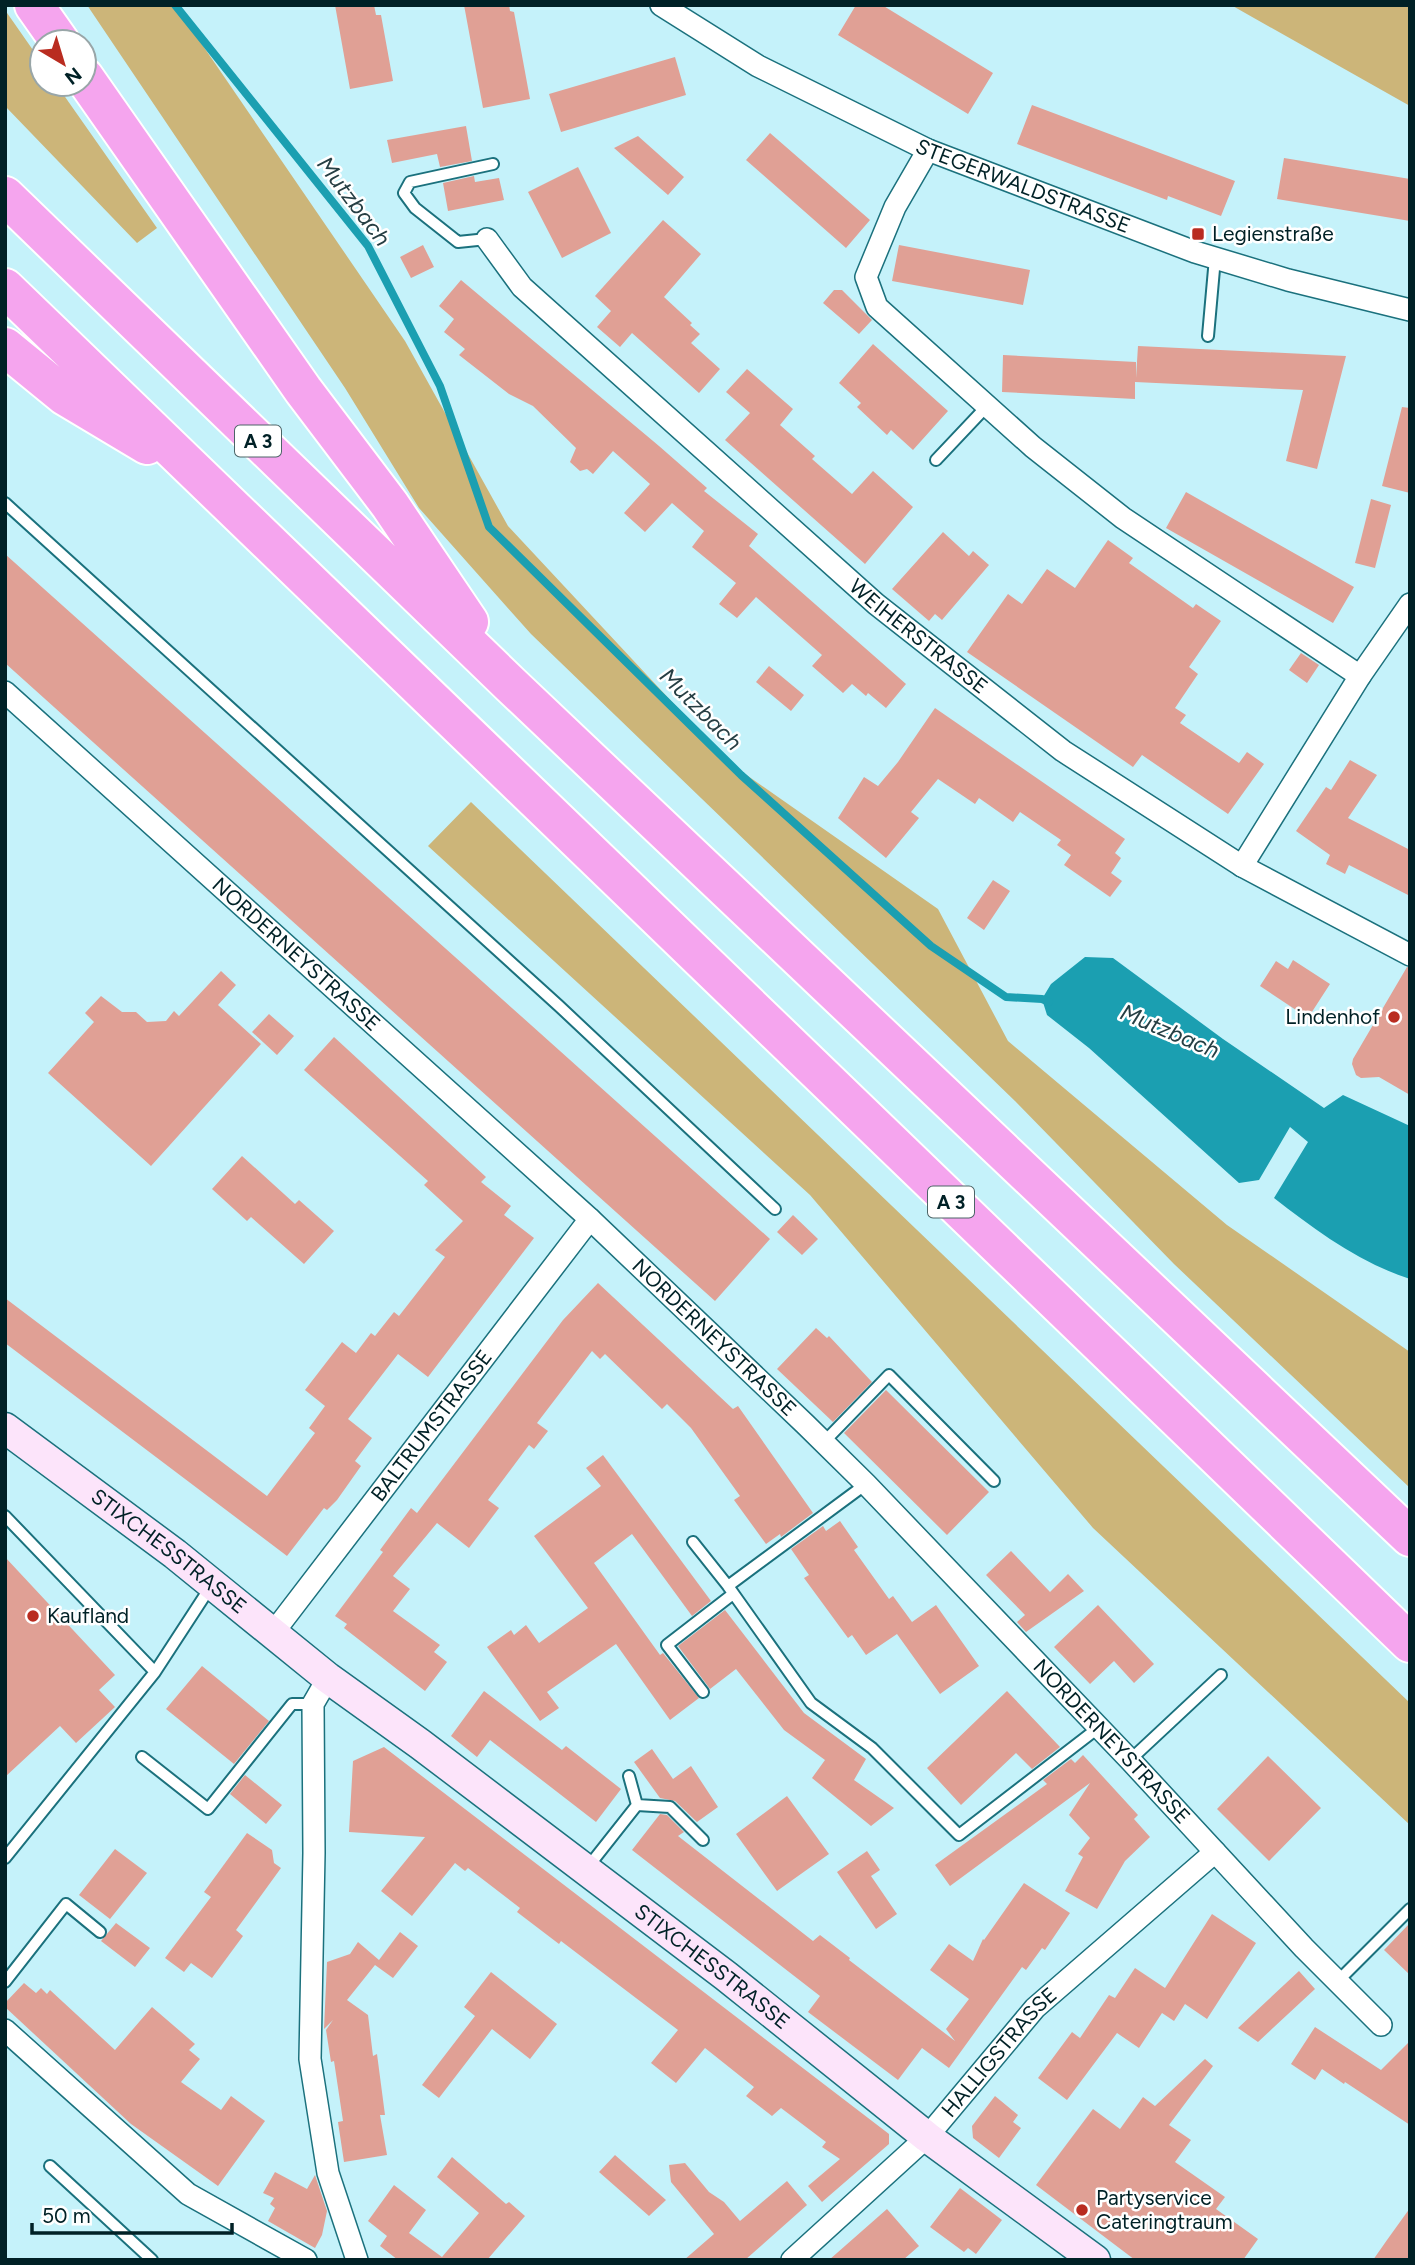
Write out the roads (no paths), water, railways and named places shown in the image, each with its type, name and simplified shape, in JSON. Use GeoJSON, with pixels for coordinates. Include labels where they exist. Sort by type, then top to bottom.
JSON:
{"type":"FeatureCollection","features":[{"type":"Feature","properties":{"kind":"highway"},"geometry":{"type":"LineString","coordinates":[[34,5],[50,28]]}},
{"type":"Feature","properties":{"kind":"highway"},"geometry":{"type":"LineString","coordinates":[[98,97],[303,390],[390,505],[510,685]]}},
{"type":"Feature","properties":{"kind":"highway","name":"A 3"},"geometry":{"type":"LineString","coordinates":[[5,196],[510,685],[1410,1537]]}},
{"type":"Feature","properties":{"kind":"highway","name":"A 3"},"geometry":{"type":"LineString","coordinates":[[5,288],[1410,1643]]}},
{"type":"Feature","properties":{"kind":"highway"},"geometry":{"type":"LineString","coordinates":[[5,347],[65,396],[203,479]]}},
{"type":"Feature","properties":{"kind":"street","name":"STEGERWALDSTRASSE"},"geometry":{"type":"LineString","coordinates":[[661,5],[758,66],[928,150],[1215,258],[1288,280],[1410,310]]}},
{"type":"Feature","properties":{"kind":"street"},"geometry":{"type":"LineString","coordinates":[[928,150],[895,207],[866,277],[877,307],[1033,447],[1124,518],[1360,676]]}},
{"type":"Feature","properties":{"kind":"street","name":"WEIHERSTRASSE"},"geometry":{"type":"LineString","coordinates":[[487,239],[522,287],[876,604],[1063,751],[1242,866],[1410,955]]}},
{"type":"Feature","properties":{"kind":"street"},"geometry":{"type":"LineString","coordinates":[[1242,866],[1360,676],[1410,604]]}},
{"type":"Feature","properties":{"kind":"street","name":"NORDERNEYSTRASSE"},"geometry":{"type":"LineString","coordinates":[[5,692],[590,1219],[824,1442],[1130,1760],[1304,1948],[1381,2025]]}},
{"type":"Feature","properties":{"kind":"street","name":"BALTRUMSTRASSE"},"geometry":{"type":"LineString","coordinates":[[273,1633],[590,1219]]}},
{"type":"Feature","properties":{"kind":"street","name":"STIXCHESSTRASSE"},"geometry":{"type":"LineString","coordinates":[[5,1428],[175,1554],[211,1586],[328,1678],[726,1976],[927,2137],[1095,2260]]}},
{"type":"Feature","properties":{"kind":"street"},"geometry":{"type":"LineString","coordinates":[[328,1678],[313,1704],[314,1853],[310,2059],[328,2173],[357,2260]]}},
{"type":"Feature","properties":{"kind":"street","name":"HALLIGSTRASSE"},"geometry":{"type":"LineString","coordinates":[[792,2260],[927,2137],[1035,2008],[1215,1852]]}},
{"type":"Feature","properties":{"kind":"street"},"geometry":{"type":"LineString","coordinates":[[5,2030],[188,2194],[306,2260]]}},
{"type":"Feature","properties":{"kind":"lane"},"geometry":{"type":"LineString","coordinates":[[487,239],[458,242],[415,208],[404,192],[410,182],[493,164]]}},
{"type":"Feature","properties":{"kind":"lane"},"geometry":{"type":"LineString","coordinates":[[1208,337],[1215,258]]}},
{"type":"Feature","properties":{"kind":"lane"},"geometry":{"type":"LineString","coordinates":[[936,460],[987,406]]}},
{"type":"Feature","properties":{"kind":"lane"},"geometry":{"type":"LineString","coordinates":[[5,503],[559,1006],[775,1209]]}},
{"type":"Feature","properties":{"kind":"lane"},"geometry":{"type":"LineString","coordinates":[[824,1442],[889,1375],[995,1481]]}},
{"type":"Feature","properties":{"kind":"lane"},"geometry":{"type":"LineString","coordinates":[[703,1692],[667,1645],[730,1590],[866,1484]]}},
{"type":"Feature","properties":{"kind":"lane"},"geometry":{"type":"LineString","coordinates":[[5,1516],[155,1672]]}},
{"type":"Feature","properties":{"kind":"lane"},"geometry":{"type":"LineString","coordinates":[[693,1542],[811,1703],[872,1748],[959,1835],[1098,1728]]}},
{"type":"Feature","properties":{"kind":"lane"},"geometry":{"type":"LineString","coordinates":[[5,1858],[155,1672],[211,1586]]}},
{"type":"Feature","properties":{"kind":"lane"},"geometry":{"type":"LineString","coordinates":[[1130,1760],[1221,1675]]}},
{"type":"Feature","properties":{"kind":"lane"},"geometry":{"type":"LineString","coordinates":[[142,1757],[208,1809],[292,1704],[313,1704]]}},
{"type":"Feature","properties":{"kind":"lane"},"geometry":{"type":"LineString","coordinates":[[629,1776],[637,1805]]}},
{"type":"Feature","properties":{"kind":"lane"},"geometry":{"type":"LineString","coordinates":[[586,1870],[637,1805]]}},
{"type":"Feature","properties":{"kind":"lane"},"geometry":{"type":"LineString","coordinates":[[637,1805],[670,1807],[703,1840]]}},
{"type":"Feature","properties":{"kind":"lane"},"geometry":{"type":"LineString","coordinates":[[5,1982],[66,1904],[100,1932]]}},
{"type":"Feature","properties":{"kind":"lane"},"geometry":{"type":"LineString","coordinates":[[1338,1980],[1410,1909]]}},
{"type":"Feature","properties":{"kind":"lane"},"geometry":{"type":"LineString","coordinates":[[50,2166],[152,2260]]}},
{"type":"Feature","properties":{"kind":"water"},"geometry":{"type":"Polygon","coordinates":[[[1085,957],[1113,958],[1223,1039],[1324,1108],[1343,1095],[1410,1126],[1410,1279],[1356,1255],[1274,1198],[1308,1142],[1290,1127],[1259,1180],[1239,1183],[1089,1048],[1047,1015],[1042,999],[1051,984],[1085,957]]]}},
{"type":"Feature","properties":{"kind":"waterway","name":"Mutzbach"},"geometry":{"type":"LineString","coordinates":[[175,5],[368,246],[440,386],[489,527],[741,775],[931,946],[1006,997],[1042,999],[1049,1002]]}},
{"type":"Feature","properties":{"kind":"place","name":"Legienstraße"},"geometry":{"type":"Point","coordinates":[1198,234]}},
{"type":"Feature","properties":{"kind":"place","name":"Lindenhof"},"geometry":{"type":"Point","coordinates":[1394,1017]}},
{"type":"Feature","properties":{"kind":"place","name":"Kaufland"},"geometry":{"type":"Point","coordinates":[33,1616]}},
{"type":"Feature","properties":{"kind":"place","name":"Partyservice Cateringtraum"},"geometry":{"type":"Point","coordinates":[1082,2210]}}]}
